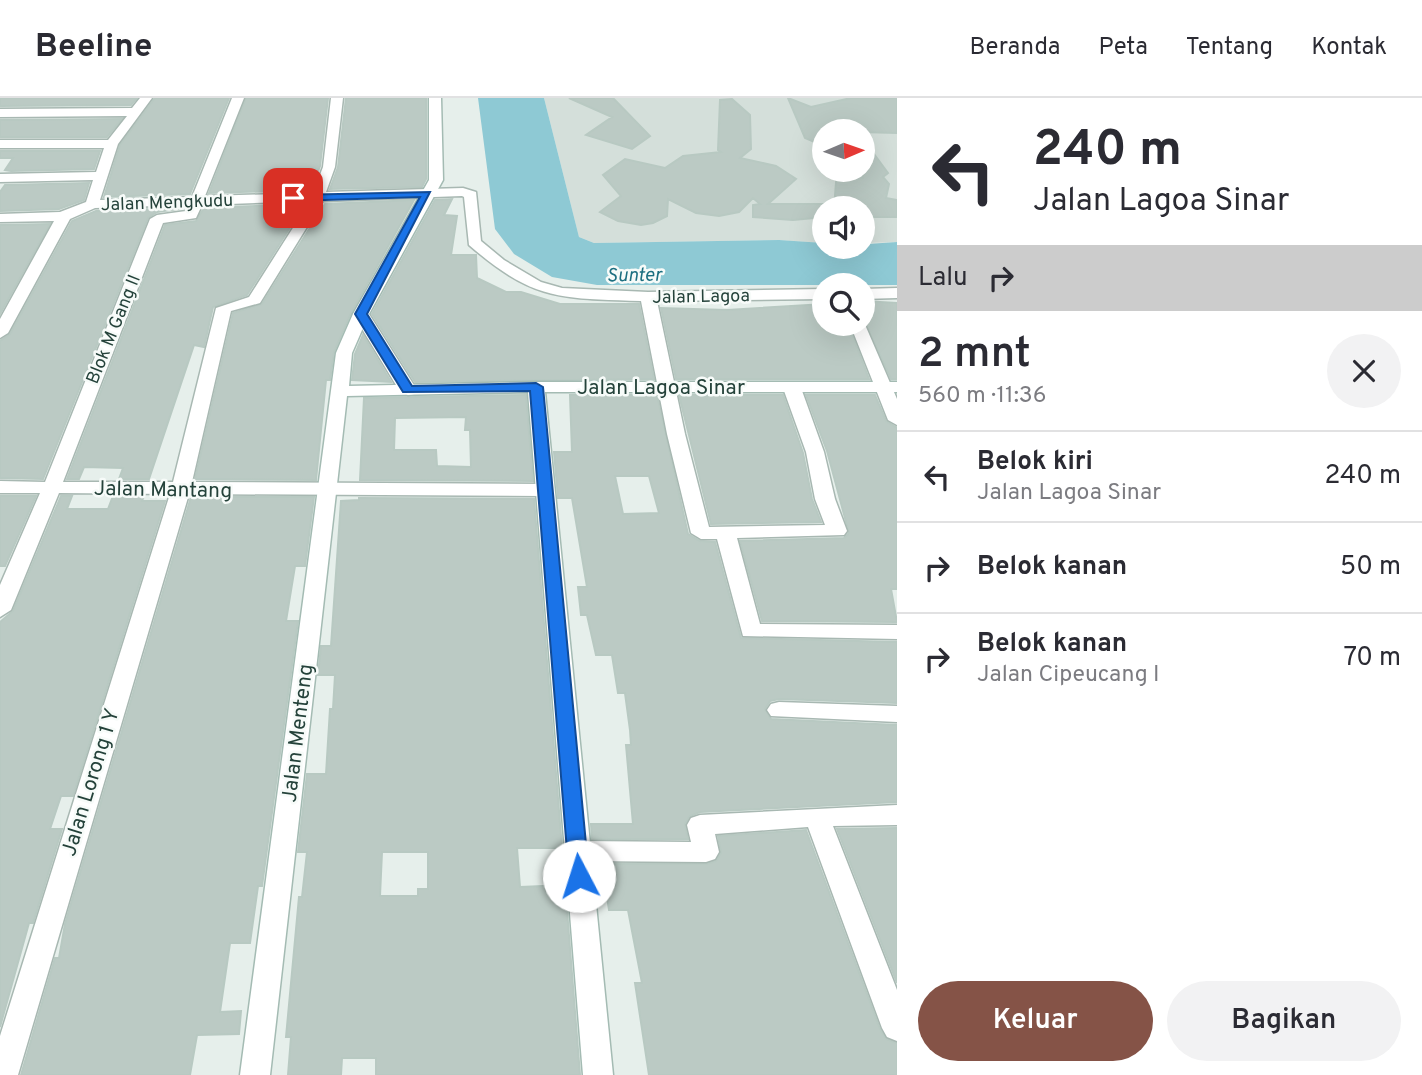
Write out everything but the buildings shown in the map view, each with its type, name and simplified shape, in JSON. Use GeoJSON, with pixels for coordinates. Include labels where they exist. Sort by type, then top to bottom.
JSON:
{"type":"FeatureCollection","features":[{"type":"Feature","properties":{"kind":"street"},"geometry":{"type":"LineString","coordinates":[[92,204],[112,144],[146,98]]}},
{"type":"Feature","properties":{"kind":"street"},"geometry":{"type":"LineString","coordinates":[[196,201],[223,143],[238,98]]}},
{"type":"Feature","properties":{"kind":"street"},"geometry":{"type":"LineString","coordinates":[[316,200],[329,165],[337,98]]}},
{"type":"Feature","properties":{"kind":"street","name":"Jalan Menteng"},"geometry":{"type":"LineString","coordinates":[[255,1075],[346,345],[436,180],[438,166],[435,98]]}},
{"type":"Feature","properties":{"kind":"street"},"geometry":{"type":"LineString","coordinates":[[0,113],[137,112]]}},
{"type":"Feature","properties":{"kind":"street"},"geometry":{"type":"LineString","coordinates":[[0,144],[112,144]]}},
{"type":"Feature","properties":{"kind":"street"},"geometry":{"type":"LineString","coordinates":[[0,178],[103,176]]}},
{"type":"Feature","properties":{"kind":"street","name":"Jalan Mengkudu"},"geometry":{"type":"LineString","coordinates":[[0,218],[64,216],[80,212],[92,204],[316,200],[463,192]]}},
{"type":"Feature","properties":{"kind":"street","name":"Jalan Lagoa"},"geometry":{"type":"LineString","coordinates":[[463,192],[471,195],[474,242],[499,263],[536,285],[560,293],[648,298],[812,295]]}},
{"type":"Feature","properties":{"kind":"street","name":"Jalan Lorong 1 Y"},"geometry":{"type":"LineString","coordinates":[[2,1075],[179,490],[224,308],[255,300],[316,200]]}},
{"type":"Feature","properties":{"kind":"street","name":"Blok M Gang II"},"geometry":{"type":"LineString","coordinates":[[51,487],[157,219],[188,217],[196,201]]}},
{"type":"Feature","properties":{"kind":"street"},"geometry":{"type":"LineString","coordinates":[[0,332],[64,216]]}},
{"type":"Feature","properties":{"kind":"street"},"geometry":{"type":"LineString","coordinates":[[875,294],[897,293]]}},
{"type":"Feature","properties":{"kind":"street"},"geometry":{"type":"LineString","coordinates":[[648,298],[698,530],[726,533],[836,531],[825,499],[815,452],[792,388]]}},
{"type":"Feature","properties":{"kind":"street"},"geometry":{"type":"LineString","coordinates":[[361,314],[408,390]]}},
{"type":"Feature","properties":{"kind":"street"},"geometry":{"type":"LineString","coordinates":[[864,336],[891,387],[897,420]]}},
{"type":"Feature","properties":{"kind":"street"},"geometry":{"type":"LineString","coordinates":[[536,387],[543,490],[598,1075]]}},
{"type":"Feature","properties":{"kind":"street","name":"Jalan Lagoa Sinar"},"geometry":{"type":"LineString","coordinates":[[341,391],[536,387],[891,387]]}},
{"type":"Feature","properties":{"kind":"street","name":"Jalan Mantang"},"geometry":{"type":"LineString","coordinates":[[0,487],[327,491],[543,490]]}},
{"type":"Feature","properties":{"kind":"street"},"geometry":{"type":"LineString","coordinates":[[0,610],[51,487]]}},
{"type":"Feature","properties":{"kind":"street"},"geometry":{"type":"LineString","coordinates":[[726,533],[751,631],[897,632]]}},
{"type":"Feature","properties":{"kind":"street"},"geometry":{"type":"LineString","coordinates":[[779,710],[897,714]]}},
{"type":"Feature","properties":{"kind":"street"},"geometry":{"type":"LineString","coordinates":[[577,851],[706,852],[700,825],[897,815]]}},
{"type":"Feature","properties":{"kind":"street"},"geometry":{"type":"LineString","coordinates":[[817,817],[897,1028]]}},
{"type":"Feature","properties":{"kind":"shaded area"},"geometry":{"type":"Polygon","coordinates":[[[544,98],[897,98],[897,242],[875,243],[875,196],[812,196],[812,242],[779,240],[594,243],[579,237],[544,98]]]}},
{"type":"Feature","properties":{"kind":"water","name":"Sunter"},"geometry":{"type":"Polygon","coordinates":[[[478,98],[544,98],[579,237],[594,243],[779,240],[812,242],[812,259],[875,259],[875,244],[897,242],[897,285],[875,285],[875,273],[812,273],[812,285],[597,285],[552,277],[514,254],[495,229],[478,98]]]}},
{"type":"Feature","properties":{"kind":"route"},"geometry":{"type":"LineString","coordinates":[[293,198],[427,194],[361,314],[408,390],[536,387],[579,876]]}}]}
